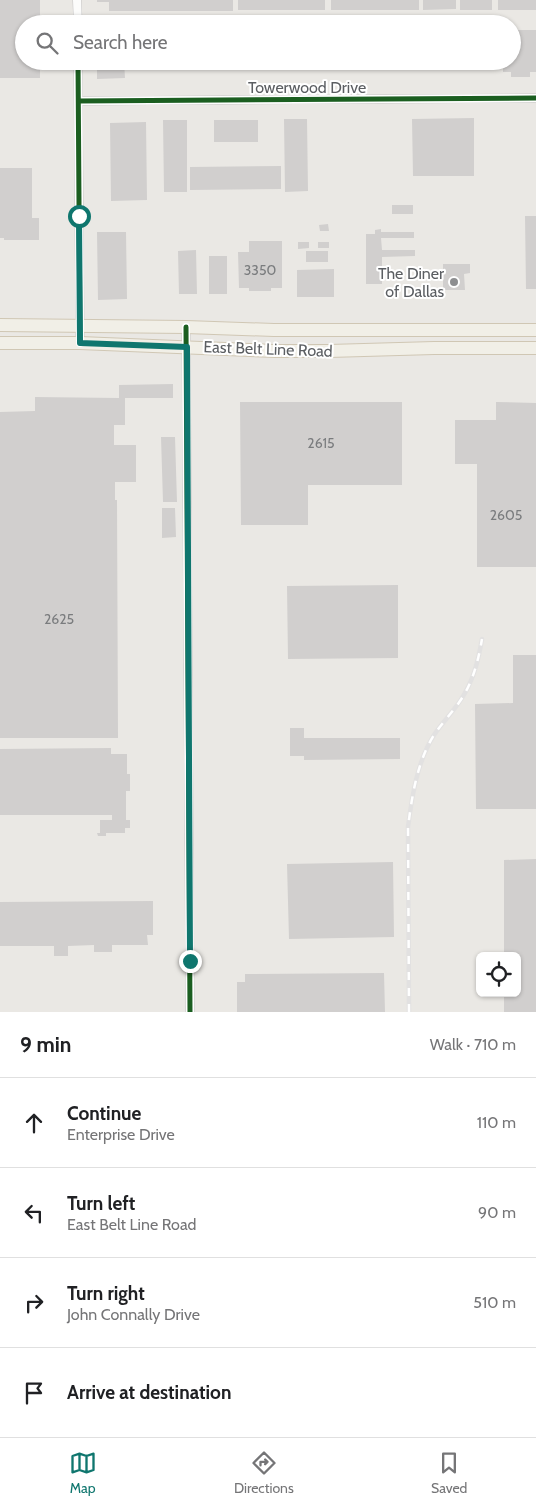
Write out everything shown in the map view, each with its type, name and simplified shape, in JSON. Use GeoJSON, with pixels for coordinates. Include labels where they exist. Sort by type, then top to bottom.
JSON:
{"type":"FeatureCollection","features":[{"type":"Feature","properties":{"kind":"main road","name":"East Belt Line Road"},"geometry":{"type":"LineString","coordinates":[[0,325],[274,330],[536,330]]}},
{"type":"Feature","properties":{"kind":"main road"},"geometry":{"type":"LineString","coordinates":[[434,331],[434,348]]}},
{"type":"Feature","properties":{"kind":"main road","name":"East Belt Line Road"},"geometry":{"type":"LineString","coordinates":[[0,343],[80,343],[330,352],[434,348],[536,348]]}},
{"type":"Feature","properties":{"kind":"street"},"geometry":{"type":"LineString","coordinates":[[77,0],[78,15]]}},
{"type":"Feature","properties":{"kind":"street"},"geometry":{"type":"LineString","coordinates":[[78,70],[80,343]]}},
{"type":"Feature","properties":{"kind":"street","name":"Towerwood Drive"},"geometry":{"type":"LineString","coordinates":[[79,101],[536,98]]}},
{"type":"Feature","properties":{"kind":"street"},"geometry":{"type":"LineString","coordinates":[[186,327],[190,1012]]}},
{"type":"Feature","properties":{"kind":"building"},"geometry":{"type":"Polygon","coordinates":[[[0,0],[40,0],[40,15],[15,15],[15,70],[40,70],[40,78],[0,78],[0,0]]]}},
{"type":"Feature","properties":{"kind":"building"},"geometry":{"type":"Polygon","coordinates":[[[97,0],[233,0],[233,11],[109,11],[109,2],[97,2],[97,0]]]}},
{"type":"Feature","properties":{"kind":"building"},"geometry":{"type":"Polygon","coordinates":[[[238,0],[325,0],[325,10],[238,10],[238,0]]]}},
{"type":"Feature","properties":{"kind":"building"},"geometry":{"type":"Polygon","coordinates":[[[331,0],[419,0],[419,10],[331,10],[331,0]]]}},
{"type":"Feature","properties":{"kind":"building"},"geometry":{"type":"Polygon","coordinates":[[[423,0],[456,0],[456,9],[423,10],[423,0]]]}},
{"type":"Feature","properties":{"kind":"building"},"geometry":{"type":"Polygon","coordinates":[[[460,0],[492,0],[492,10],[460,10],[460,0]]]}},
{"type":"Feature","properties":{"kind":"building"},"geometry":{"type":"Polygon","coordinates":[[[498,0],[536,0],[536,10],[498,10],[498,0]]]}},
{"type":"Feature","properties":{"kind":"building"},"geometry":{"type":"Polygon","coordinates":[[[521,30],[536,30],[536,72],[530,72],[530,77],[511,77],[511,72],[503,72],[503,70],[521,70],[521,30]]]}},
{"type":"Feature","properties":{"kind":"building"},"geometry":{"type":"Polygon","coordinates":[[[97,70],[125,70],[125,78],[97,79],[97,70]]]}},
{"type":"Feature","properties":{"kind":"building"},"geometry":{"type":"Polygon","coordinates":[[[474,118],[474,176],[413,176],[412,119],[474,118]]]}},
{"type":"Feature","properties":{"kind":"building"},"geometry":{"type":"Polygon","coordinates":[[[284,119],[307,119],[308,191],[285,192],[284,119]]]}},
{"type":"Feature","properties":{"kind":"building"},"geometry":{"type":"Polygon","coordinates":[[[163,120],[187,120],[187,192],[164,192],[163,120]]]}},
{"type":"Feature","properties":{"kind":"building"},"geometry":{"type":"Polygon","coordinates":[[[214,120],[258,120],[258,142],[214,142],[214,120]]]}},
{"type":"Feature","properties":{"kind":"building"},"geometry":{"type":"Polygon","coordinates":[[[146,122],[147,200],[111,201],[110,123],[146,122]]]}},
{"type":"Feature","properties":{"kind":"building"},"geometry":{"type":"Polygon","coordinates":[[[281,166],[281,189],[190,190],[190,167],[281,166]]]}},
{"type":"Feature","properties":{"kind":"building"},"geometry":{"type":"Polygon","coordinates":[[[0,168],[32,168],[32,218],[39,218],[39,240],[4,240],[4,238],[0,238],[0,168]]]}},
{"type":"Feature","properties":{"kind":"building"},"geometry":{"type":"Polygon","coordinates":[[[392,205],[413,205],[413,214],[392,214],[392,205]]]}},
{"type":"Feature","properties":{"kind":"building"},"geometry":{"type":"Polygon","coordinates":[[[525,216],[536,216],[536,289],[526,289],[525,216]]]}},
{"type":"Feature","properties":{"kind":"building"},"geometry":{"type":"Polygon","coordinates":[[[328,224],[329,231],[320,231],[319,225],[328,224]]]}},
{"type":"Feature","properties":{"kind":"building"},"geometry":{"type":"Polygon","coordinates":[[[381,229],[381,232],[414,232],[414,238],[381,238],[382,250],[415,250],[415,256],[382,257],[382,284],[366,284],[366,234],[375,234],[375,230],[381,229]]]}},
{"type":"Feature","properties":{"kind":"building"},"geometry":{"type":"Polygon","coordinates":[[[97,232],[126,232],[127,299],[98,300],[97,232]]]}},
{"type":"Feature","properties":{"kind":"building"},"geometry":{"type":"Polygon","coordinates":[[[249,241],[282,241],[282,288],[271,288],[271,291],[249,291],[249,288],[239,288],[238,252],[249,252],[249,241]]]}},
{"type":"Feature","properties":{"kind":"building"},"geometry":{"type":"Polygon","coordinates":[[[298,242],[309,242],[309,248],[298,249],[298,242]]]}},
{"type":"Feature","properties":{"kind":"building"},"geometry":{"type":"Polygon","coordinates":[[[318,242],[329,242],[329,248],[318,248],[318,242]]]}},
{"type":"Feature","properties":{"kind":"building"},"geometry":{"type":"Polygon","coordinates":[[[196,250],[197,294],[179,294],[178,251],[196,250]]]}},
{"type":"Feature","properties":{"kind":"building"},"geometry":{"type":"Polygon","coordinates":[[[306,251],[328,251],[328,262],[306,262],[306,251]]]}},
{"type":"Feature","properties":{"kind":"building"},"geometry":{"type":"Polygon","coordinates":[[[209,256],[227,256],[227,294],[209,294],[209,256]]]}},
{"type":"Feature","properties":{"kind":"building","name":"The Diner of Dallas"},"geometry":{"type":"Polygon","coordinates":[[[443,264],[470,264],[470,273],[464,274],[465,290],[443,290],[443,264]]]}},
{"type":"Feature","properties":{"kind":"building"},"geometry":{"type":"Polygon","coordinates":[[[334,269],[334,297],[297,297],[297,270],[334,269]]]}},
{"type":"Feature","properties":{"kind":"building"},"geometry":{"type":"Polygon","coordinates":[[[173,384],[173,398],[125,398],[125,425],[114,425],[114,445],[136,445],[136,482],[115,482],[115,500],[117,500],[118,738],[0,738],[0,412],[35,411],[35,397],[119,398],[119,385],[173,384]]]}},
{"type":"Feature","properties":{"kind":"building"},"geometry":{"type":"Polygon","coordinates":[[[240,402],[402,402],[402,485],[308,485],[308,525],[241,525],[240,402]]]}},
{"type":"Feature","properties":{"kind":"building"},"geometry":{"type":"Polygon","coordinates":[[[496,402],[536,403],[536,567],[477,567],[477,464],[455,464],[455,420],[496,420],[496,402]]]}},
{"type":"Feature","properties":{"kind":"building"},"geometry":{"type":"Polygon","coordinates":[[[161,437],[175,437],[177,502],[163,502],[161,437]]]}},
{"type":"Feature","properties":{"kind":"building"},"geometry":{"type":"Polygon","coordinates":[[[162,508],[175,508],[176,537],[162,538],[162,508]]]}},
{"type":"Feature","properties":{"kind":"building"},"geometry":{"type":"Polygon","coordinates":[[[398,585],[398,658],[288,659],[287,586],[398,585]]]}},
{"type":"Feature","properties":{"kind":"building"},"geometry":{"type":"Polygon","coordinates":[[[513,655],[536,655],[536,809],[476,809],[475,704],[513,703],[513,655]]]}},
{"type":"Feature","properties":{"kind":"building"},"geometry":{"type":"Polygon","coordinates":[[[290,728],[304,728],[304,738],[400,738],[400,759],[304,760],[304,756],[290,756],[290,728]]]}},
{"type":"Feature","properties":{"kind":"building"},"geometry":{"type":"Polygon","coordinates":[[[111,748],[111,754],[127,754],[127,774],[130,774],[130,791],[126,791],[126,820],[130,820],[130,828],[125,828],[125,833],[106,833],[106,836],[98,836],[97,833],[100,833],[100,820],[112,820],[112,815],[0,815],[0,749],[111,748]]]}},
{"type":"Feature","properties":{"kind":"building"},"geometry":{"type":"Polygon","coordinates":[[[536,859],[536,1012],[504,1012],[504,997],[521,997],[521,952],[504,952],[504,860],[536,859]]]}},
{"type":"Feature","properties":{"kind":"building"},"geometry":{"type":"Polygon","coordinates":[[[393,862],[394,937],[289,939],[287,864],[393,862]]]}},
{"type":"Feature","properties":{"kind":"building"},"geometry":{"type":"Polygon","coordinates":[[[153,901],[153,935],[147,935],[148,945],[112,945],[112,952],[94,952],[94,945],[68,946],[68,956],[54,956],[54,946],[0,946],[0,902],[153,901]]]}},
{"type":"Feature","properties":{"kind":"building"},"geometry":{"type":"Polygon","coordinates":[[[384,973],[385,1012],[237,1012],[237,982],[245,982],[245,974],[384,973]]]}},
{"type":"Feature","properties":{"kind":"railway"},"geometry":{"type":"LineString","coordinates":[[409,1012],[408,827],[414,791],[419,768],[428,745],[460,701],[472,679],[482,639]]}},
{"type":"Feature","properties":{"kind":"cycle path"},"geometry":{"type":"LineString","coordinates":[[78,70],[80,343]]}},
{"type":"Feature","properties":{"kind":"cycle path"},"geometry":{"type":"LineString","coordinates":[[79,101],[536,98]]}},
{"type":"Feature","properties":{"kind":"cycle path"},"geometry":{"type":"LineString","coordinates":[[186,327],[190,1012]]}},
{"type":"Feature","properties":{"kind":"place","name":"The Diner of Dallas"},"geometry":{"type":"Point","coordinates":[454,282]}},
{"type":"Feature","properties":{"kind":"route"},"geometry":{"type":"LineString","coordinates":[[79,216],[80,343],[187,347],[190,961]]}}]}
